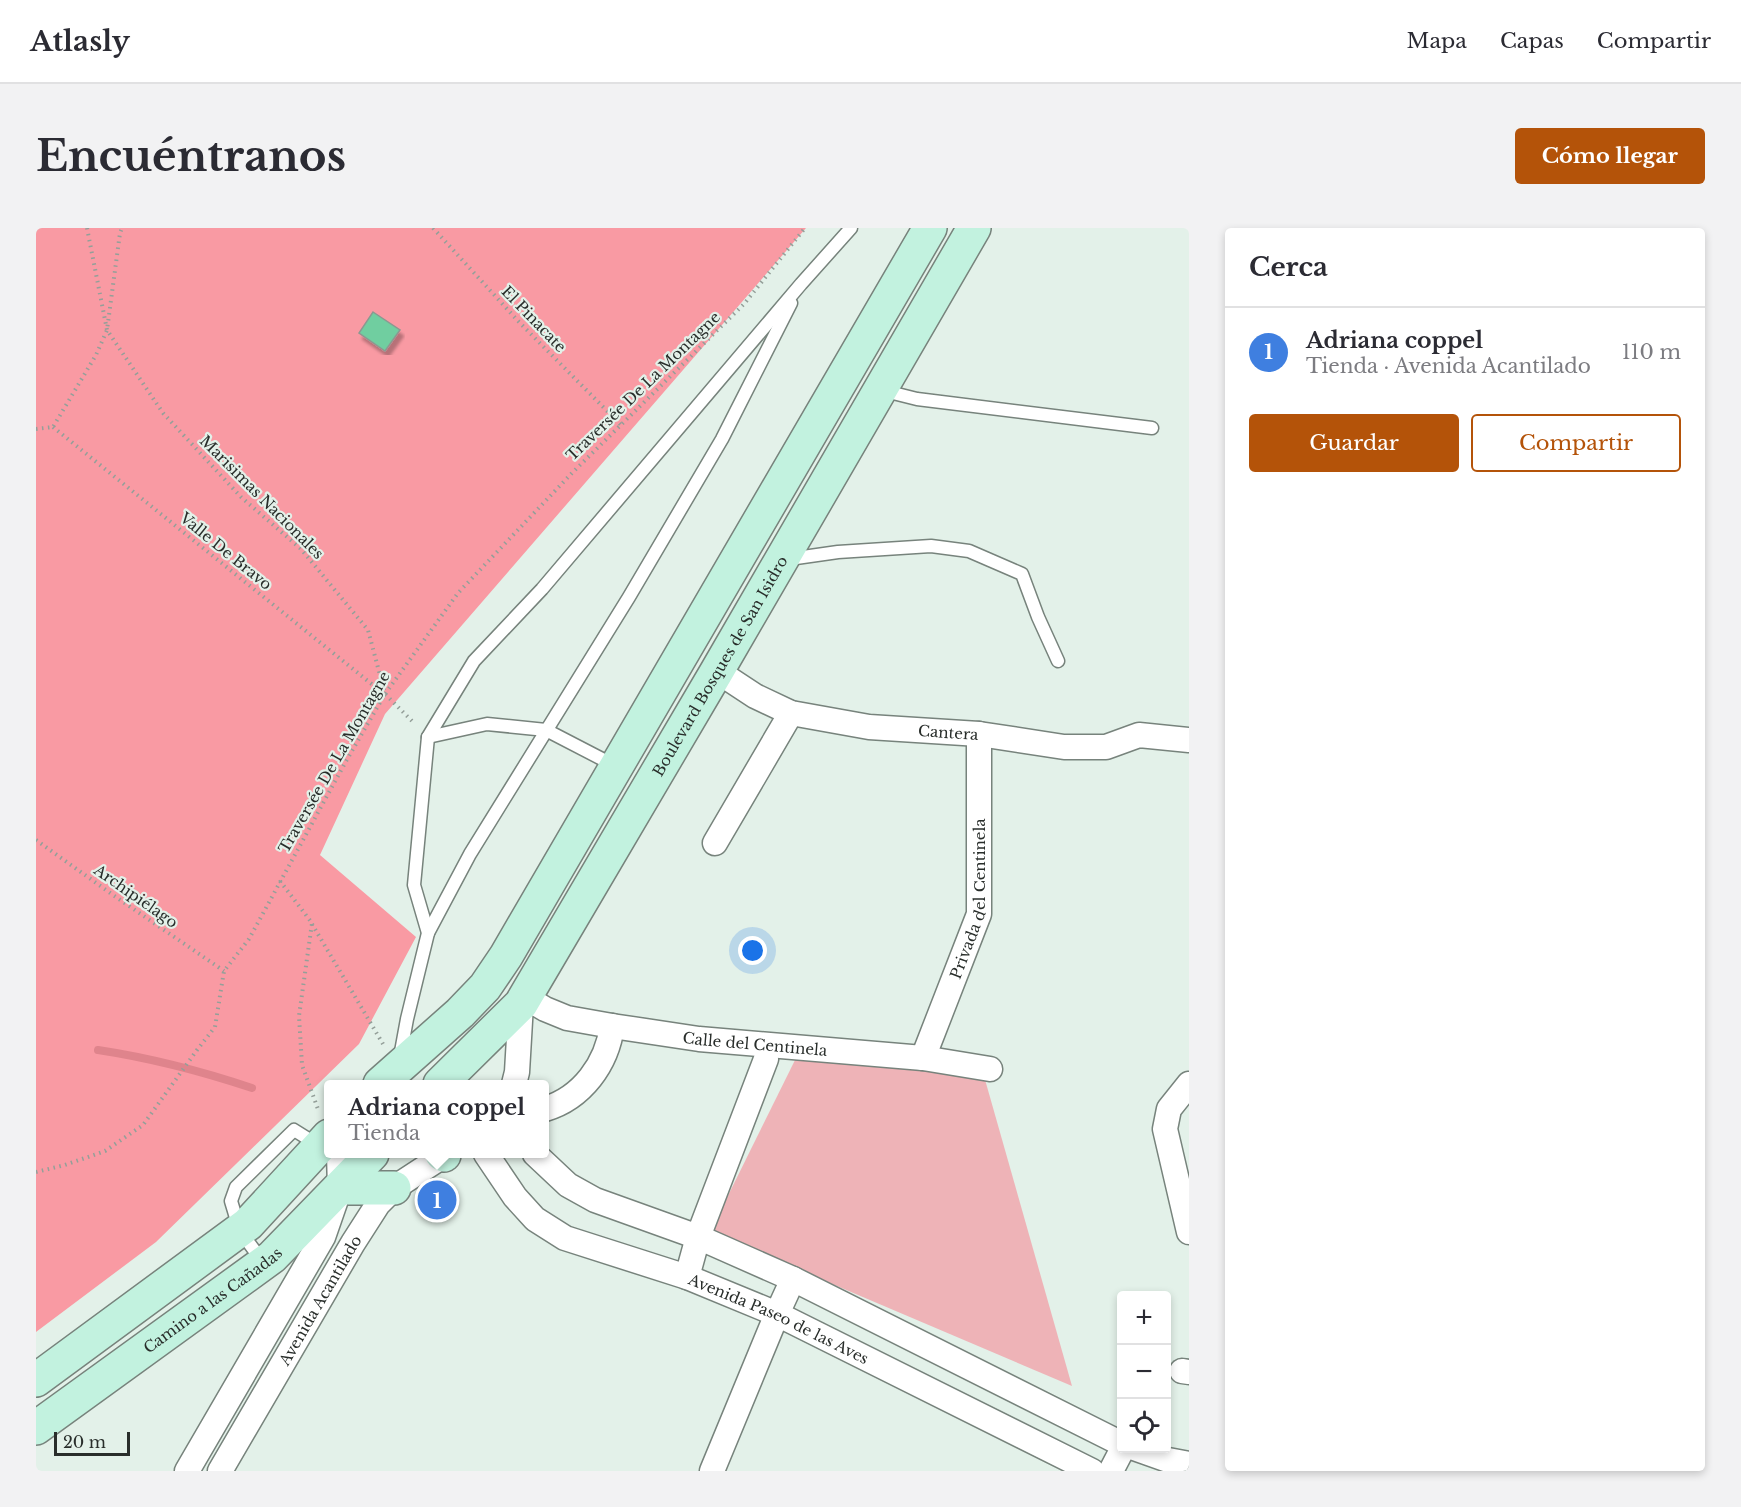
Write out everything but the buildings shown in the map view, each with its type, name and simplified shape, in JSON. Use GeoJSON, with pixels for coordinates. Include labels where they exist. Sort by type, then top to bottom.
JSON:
{"type":"FeatureCollection","features":[{"type":"Feature","properties":{"kind":"main road"},"geometry":{"type":"LineString","coordinates":[[393,1079],[485,987],[506,956],[930,228]]}},
{"type":"Feature","properties":{"kind":"main road","name":"Boulevard Bosques de San Isidro"},"geometry":{"type":"LineString","coordinates":[[444,1080],[523,1001],[974,228]]}},
{"type":"Feature","properties":{"kind":"main road"},"geometry":{"type":"LineString","coordinates":[[36,1380],[240,1231],[324,1148]]}},
{"type":"Feature","properties":{"kind":"main road","name":"Camino a las Cañadas"},"geometry":{"type":"LineString","coordinates":[[36,1428],[272,1257],[368,1158]]}},
{"type":"Feature","properties":{"kind":"main road"},"geometry":{"type":"LineString","coordinates":[[340,1188],[394,1188]]}},
{"type":"Feature","properties":{"kind":"street","name":"Cantera"},"geometry":{"type":"LineString","coordinates":[[717,671],[755,696],[791,713],[869,728],[978,734],[1064,747],[1106,747],[1139,735],[1189,740]]}},
{"type":"Feature","properties":{"kind":"street"},"geometry":{"type":"LineString","coordinates":[[716,843],[791,713]]}},
{"type":"Feature","properties":{"kind":"street","name":"Privada del Centinela"},"geometry":{"type":"LineString","coordinates":[[923,1058],[979,914],[978,734]]}},
{"type":"Feature","properties":{"kind":"street"},"geometry":{"type":"LineString","coordinates":[[515,1080],[523,1001]]}},
{"type":"Feature","properties":{"kind":"street","name":"Calle del Centinela"},"geometry":{"type":"LineString","coordinates":[[523,1001],[567,1018],[699,1039],[923,1058],[990,1069]]}},
{"type":"Feature","properties":{"kind":"street"},"geometry":{"type":"LineString","coordinates":[[549,1108],[556,1106],[580,1090],[598,1068],[610,1042],[612,1026]]}},
{"type":"Feature","properties":{"kind":"street"},"geometry":{"type":"LineString","coordinates":[[687,1277],[698,1237],[766,1059]]}},
{"type":"Feature","properties":{"kind":"street"},"geometry":{"type":"LineString","coordinates":[[1189,1084],[1168,1109],[1165,1129],[1189,1232]]}},
{"type":"Feature","properties":{"kind":"street","name":"Avenida Acantilado"},"geometry":{"type":"LineString","coordinates":[[188,1471],[323,1237],[340,1188],[333,1158]]}},
{"type":"Feature","properties":{"kind":"street","name":"Avenida Acantilado"},"geometry":{"type":"LineString","coordinates":[[220,1471],[378,1204],[394,1188],[438,1158]]}},
{"type":"Feature","properties":{"kind":"street","name":"Avenida Paseo de las Aves"},"geometry":{"type":"LineString","coordinates":[[489,1158],[516,1197],[535,1219],[565,1238],[687,1277],[777,1314],[1092,1471]]}},
{"type":"Feature","properties":{"kind":"street"},"geometry":{"type":"LineString","coordinates":[[539,1158],[568,1185],[595,1200],[698,1237],[793,1279],[1117,1441]]}},
{"type":"Feature","properties":{"kind":"street"},"geometry":{"type":"LineString","coordinates":[[712,1471],[793,1279]]}},
{"type":"Feature","properties":{"kind":"street"},"geometry":{"type":"LineString","coordinates":[[912,1381],[930,1347]]}},
{"type":"Feature","properties":{"kind":"street"},"geometry":{"type":"LineString","coordinates":[[1111,1471],[1121,1453]]}},
{"type":"Feature","properties":{"kind":"street"},"geometry":{"type":"LineString","coordinates":[[1146,1453],[1189,1464]]}},
{"type":"Feature","properties":{"kind":"lane"},"geometry":{"type":"LineString","coordinates":[[428,933],[414,885],[428,737],[474,661],[542,589],[851,228]]}},
{"type":"Feature","properties":{"kind":"lane"},"geometry":{"type":"LineString","coordinates":[[393,1079],[428,933],[470,854],[629,597],[722,439],[801,284]]}},
{"type":"Feature","properties":{"kind":"lane"},"geometry":{"type":"LineString","coordinates":[[880,390],[917,399],[1152,428]]}},
{"type":"Feature","properties":{"kind":"lane"},"geometry":{"type":"LineString","coordinates":[[782,560],[838,552],[931,546],[969,551],[1022,574],[1058,661]]}},
{"type":"Feature","properties":{"kind":"lane"},"geometry":{"type":"LineString","coordinates":[[428,737],[487,724],[546,730],[602,759],[614,770]]}},
{"type":"Feature","properties":{"kind":"lane"},"geometry":{"type":"LineString","coordinates":[[240,1231],[264,1263]]}},
{"type":"Feature","properties":{"kind":"path","name":"Marisimas Nacionales"},"geometry":{"type":"LineString","coordinates":[[87,228],[107,330],[163,413],[241,497],[301,549],[368,630],[385,694]]}},
{"type":"Feature","properties":{"kind":"path"},"geometry":{"type":"LineString","coordinates":[[36,429],[53,427],[96,355],[107,330],[122,228]]}},
{"type":"Feature","properties":{"kind":"path","name":"El Pinacate"},"geometry":{"type":"LineString","coordinates":[[432,228],[519,322],[621,425]]}},
{"type":"Feature","properties":{"kind":"path","name":"Traversée De La Montagne"},"geometry":{"type":"LineString","coordinates":[[36,1172],[105,1151],[143,1125],[215,1027],[224,971],[249,939],[385,694],[458,593],[572,473],[744,304],[805,228]]}},
{"type":"Feature","properties":{"kind":"path","name":"Valle De Bravo"},"geometry":{"type":"LineString","coordinates":[[53,427],[385,694]]}},
{"type":"Feature","properties":{"kind":"path"},"geometry":{"type":"LineString","coordinates":[[385,694],[428,737]]}},
{"type":"Feature","properties":{"kind":"path","name":"Archipiélago"},"geometry":{"type":"LineString","coordinates":[[36,840],[224,971]]}},
{"type":"Feature","properties":{"kind":"path"},"geometry":{"type":"LineString","coordinates":[[280,881],[312,923],[393,1079]]}},
{"type":"Feature","properties":{"kind":"path"},"geometry":{"type":"LineString","coordinates":[[312,923],[299,1016],[302,1065],[324,1129]]}},
{"type":"Feature","properties":{"kind":"shaded area"},"geometry":{"type":"Polygon","coordinates":[[[36,228],[806,228],[385,714],[320,855],[416,937],[359,1044],[156,1242],[36,1332],[36,228]]]}},
{"type":"Feature","properties":{"kind":"shaded area"},"geometry":{"type":"Polygon","coordinates":[[[800,1050],[980,1062],[1072,1386],[710,1232],[800,1050]]]}},
{"type":"Feature","properties":{"kind":"waterway"},"geometry":{"type":"LineString","coordinates":[[98,1050],[176,1066],[252,1088]]}},
{"type":"Feature","properties":{"kind":"place","name":"Adriana coppel"},"geometry":{"type":"Point","coordinates":[437,1200]}}]}
